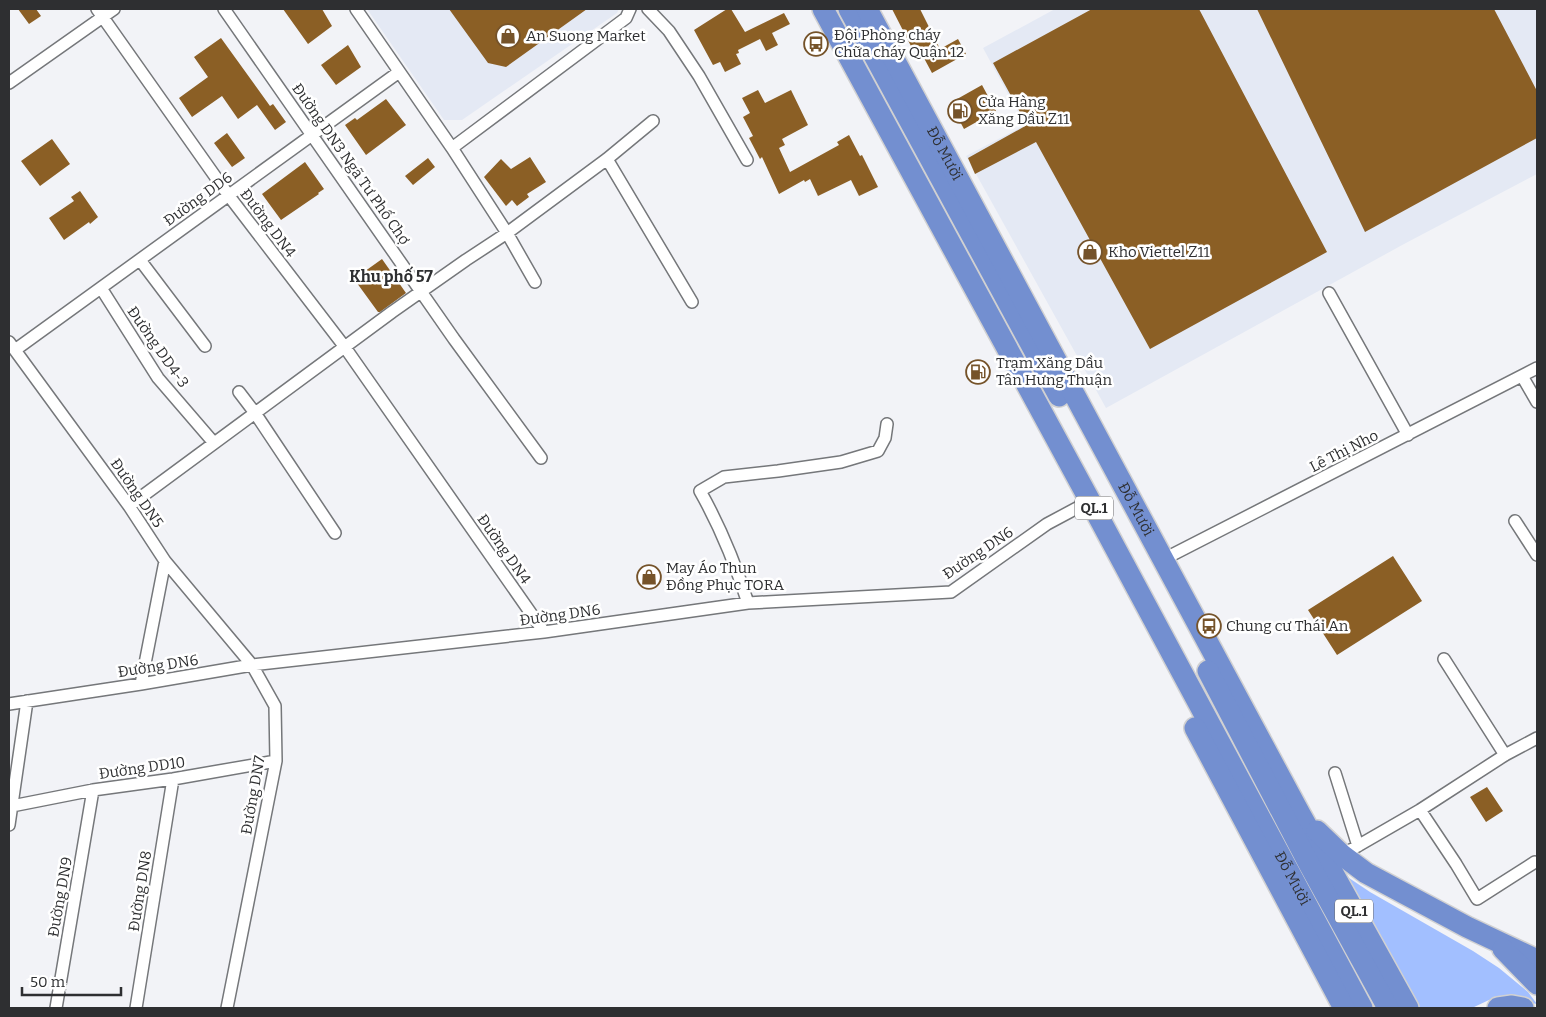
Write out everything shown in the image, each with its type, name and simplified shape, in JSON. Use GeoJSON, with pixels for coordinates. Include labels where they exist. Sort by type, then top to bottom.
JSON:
{"type":"FeatureCollection","features":[{"type":"Feature","properties":{"kind":"highway","name":"Đỗ Mười"},"geometry":{"type":"LineString","coordinates":[[807,9],[1084,504],[1362,1008]]}},
{"type":"Feature","properties":{"kind":"highway","name":"Đỗ Mười"},"geometry":{"type":"LineString","coordinates":[[823,9],[1084,504],[1344,1008]]}},
{"type":"Feature","properties":{"kind":"highway","name":"Đỗ Mười"},"geometry":{"type":"LineString","coordinates":[[849,9],[1408,1008]]}},
{"type":"Feature","properties":{"kind":"highway","name":"Đỗ Mười"},"geometry":{"type":"LineString","coordinates":[[868,9],[1157,562],[1262,774],[1388,1008]]}},
{"type":"Feature","properties":{"kind":"highway"},"geometry":{"type":"LineString","coordinates":[[1262,774],[1300,814],[1350,851],[1366,874],[1467,927],[1537,960]]}},
{"type":"Feature","properties":{"kind":"highway"},"geometry":{"type":"LineString","coordinates":[[1300,814],[1309,864]]}},
{"type":"Feature","properties":{"kind":"highway"},"geometry":{"type":"LineString","coordinates":[[1494,940],[1537,984]]}},
{"type":"Feature","properties":{"kind":"highway"},"geometry":{"type":"LineString","coordinates":[[1498,1008],[1512,1006],[1522,1008]]}},
{"type":"Feature","properties":{"kind":"street"},"geometry":{"type":"LineString","coordinates":[[9,83],[100,12],[114,9]]}},
{"type":"Feature","properties":{"kind":"street","name":"Đường DN3 Ngã Tư Phố Chợ"},"geometry":{"type":"LineString","coordinates":[[224,9],[454,339],[541,458]]}},
{"type":"Feature","properties":{"kind":"street"},"geometry":{"type":"LineString","coordinates":[[356,9],[452,148],[507,233],[535,282]]}},
{"type":"Feature","properties":{"kind":"street"},"geometry":{"type":"LineString","coordinates":[[452,148],[626,18],[630,9]]}},
{"type":"Feature","properties":{"kind":"street"},"geometry":{"type":"LineString","coordinates":[[648,9],[669,31],[699,76],[748,160]]}},
{"type":"Feature","properties":{"kind":"street","name":"Đường DN4"},"geometry":{"type":"LineString","coordinates":[[100,12],[228,196],[344,346],[544,632]]}},
{"type":"Feature","properties":{"kind":"street","name":"Đường DD6"},"geometry":{"type":"LineString","coordinates":[[12,346],[101,288],[400,72]]}},
{"type":"Feature","properties":{"kind":"street"},"geometry":{"type":"LineString","coordinates":[[129,506],[344,346],[507,233],[607,160],[653,121]]}},
{"type":"Feature","properties":{"kind":"street"},"geometry":{"type":"LineString","coordinates":[[607,160],[692,302]]}},
{"type":"Feature","properties":{"kind":"street"},"geometry":{"type":"LineString","coordinates":[[140,260],[205,346]]}},
{"type":"Feature","properties":{"kind":"street","name":"Đường DD4-3"},"geometry":{"type":"LineString","coordinates":[[101,288],[158,378],[214,443]]}},
{"type":"Feature","properties":{"kind":"street"},"geometry":{"type":"LineString","coordinates":[[1329,293],[1408,435]]}},
{"type":"Feature","properties":{"kind":"street","name":"Đường DN5"},"geometry":{"type":"LineString","coordinates":[[12,346],[129,506],[165,561]]}},
{"type":"Feature","properties":{"kind":"street","name":"Lê Thị Nho"},"geometry":{"type":"LineString","coordinates":[[1157,562],[1537,368]]}},
{"type":"Feature","properties":{"kind":"street"},"geometry":{"type":"LineString","coordinates":[[1522,376],[1537,402]]}},
{"type":"Feature","properties":{"kind":"street"},"geometry":{"type":"LineString","coordinates":[[239,392],[335,533]]}},
{"type":"Feature","properties":{"kind":"street"},"geometry":{"type":"LineString","coordinates":[[748,603],[736,567],[716,520],[700,491],[724,477],[841,462],[878,451],[885,438],[887,424]]}},
{"type":"Feature","properties":{"kind":"street","name":"Đường DN6"},"geometry":{"type":"LineString","coordinates":[[9,704],[252,665],[544,632],[748,603],[951,592],[1047,524],[1084,504]]}},
{"type":"Feature","properties":{"kind":"street"},"geometry":{"type":"LineString","coordinates":[[1515,521],[1537,555]]}},
{"type":"Feature","properties":{"kind":"street"},"geometry":{"type":"LineString","coordinates":[[141,684],[165,561]]}},
{"type":"Feature","properties":{"kind":"street","name":"Đường DN7"},"geometry":{"type":"LineString","coordinates":[[165,561],[252,665],[275,706],[276,761],[227,1008]]}},
{"type":"Feature","properties":{"kind":"street"},"geometry":{"type":"LineString","coordinates":[[1444,658],[1505,755]]}},
{"type":"Feature","properties":{"kind":"street"},"geometry":{"type":"LineString","coordinates":[[9,825],[27,701]]}},
{"type":"Feature","properties":{"kind":"street"},"geometry":{"type":"LineString","coordinates":[[1334,773],[1350,851],[1420,810],[1505,755],[1537,738]]}},
{"type":"Feature","properties":{"kind":"street","name":"Đường DD10"},"geometry":{"type":"LineString","coordinates":[[12,806],[93,790],[173,779],[276,761]]}},
{"type":"Feature","properties":{"kind":"street","name":"Đường DN8"},"geometry":{"type":"LineString","coordinates":[[136,1008],[173,779]]}},
{"type":"Feature","properties":{"kind":"street","name":"Đường DN9"},"geometry":{"type":"LineString","coordinates":[[56,1008],[93,790]]}},
{"type":"Feature","properties":{"kind":"street"},"geometry":{"type":"LineString","coordinates":[[1420,810],[1477,899],[1535,862]]}},
{"type":"Feature","properties":{"kind":"shaded area"},"geometry":{"type":"Polygon","coordinates":[[[367,9],[619,9],[617,13],[462,120],[444,120],[367,9]]]}},
{"type":"Feature","properties":{"kind":"shaded area"},"geometry":{"type":"Polygon","coordinates":[[[1055,9],[1537,9],[1537,174],[1404,244],[1106,408],[966,156],[1025,125],[983,48],[1055,9]]]}},
{"type":"Feature","properties":{"kind":"shaded area"},"geometry":{"type":"Polygon","coordinates":[[[1340,872],[1370,892],[1499,968],[1528,992],[1537,1004],[1502,998],[1489,1000],[1472,1008],[1414,1008],[1340,872]]]}},
{"type":"Feature","properties":{"kind":"building"},"geometry":{"type":"Polygon","coordinates":[[[18,9],[36,9],[41,16],[29,24],[18,9]]]}},
{"type":"Feature","properties":{"kind":"building"},"geometry":{"type":"Polygon","coordinates":[[[283,9],[322,9],[332,26],[308,44],[283,9]]]}},
{"type":"Feature","properties":{"kind":"building","name":"An Suong Market"},"geometry":{"type":"Polygon","coordinates":[[[449,9],[587,9],[506,67],[488,63],[449,9]]]}},
{"type":"Feature","properties":{"kind":"building"},"geometry":{"type":"Polygon","coordinates":[[[727,9],[731,9],[745,32],[784,13],[790,24],[772,33],[778,45],[766,51],[760,39],[738,50],[739,53],[736,54],[741,64],[725,72],[720,62],[713,65],[694,30],[727,9]]]}},
{"type":"Feature","properties":{"kind":"building"},"geometry":{"type":"Polygon","coordinates":[[[892,9],[920,9],[940,49],[958,39],[966,54],[932,73],[918,47],[913,50],[892,9]]]}},
{"type":"Feature","properties":{"kind":"building"},"geometry":{"type":"Polygon","coordinates":[[[1092,9],[1199,9],[1327,252],[1150,349],[1036,142],[975,174],[968,158],[1027,125],[993,63],[1092,9]]]}},
{"type":"Feature","properties":{"kind":"building"},"geometry":{"type":"Polygon","coordinates":[[[1257,9],[1494,9],[1537,91],[1537,138],[1365,232],[1257,9]]]}},
{"type":"Feature","properties":{"kind":"building"},"geometry":{"type":"Polygon","coordinates":[[[221,38],[270,106],[273,104],[286,122],[275,130],[257,105],[238,119],[222,96],[192,117],[179,98],[208,77],[194,57],[221,38]]]}},
{"type":"Feature","properties":{"kind":"building"},"geometry":{"type":"Polygon","coordinates":[[[348,45],[361,67],[336,85],[321,65],[348,45]]]}},
{"type":"Feature","properties":{"kind":"building"},"geometry":{"type":"Polygon","coordinates":[[[982,85],[996,111],[964,129],[950,103],[982,85]]]}},
{"type":"Feature","properties":{"kind":"building"},"geometry":{"type":"Polygon","coordinates":[[[758,90],[765,103],[791,90],[808,125],[782,139],[785,145],[779,148],[790,172],[839,145],[837,142],[849,135],[860,156],[862,155],[878,187],[859,196],[851,180],[818,196],[810,179],[805,182],[804,180],[779,194],[762,157],[760,159],[749,138],[753,136],[743,117],[750,113],[742,98],[758,90]]]}},
{"type":"Feature","properties":{"kind":"building"},"geometry":{"type":"Polygon","coordinates":[[[386,99],[406,125],[366,155],[345,125],[355,118],[357,120],[386,99]]]}},
{"type":"Feature","properties":{"kind":"building"},"geometry":{"type":"Polygon","coordinates":[[[227,133],[245,158],[232,167],[214,143],[227,133]]]}},
{"type":"Feature","properties":{"kind":"building"},"geometry":{"type":"Polygon","coordinates":[[[52,139],[70,164],[40,186],[21,161],[52,139]]]}},
{"type":"Feature","properties":{"kind":"building"},"geometry":{"type":"Polygon","coordinates":[[[530,157],[546,182],[527,194],[529,197],[517,206],[512,200],[506,206],[484,177],[501,159],[511,169],[530,157]]]}},
{"type":"Feature","properties":{"kind":"building"},"geometry":{"type":"Polygon","coordinates":[[[428,158],[435,167],[413,185],[405,176],[428,158]]]}},
{"type":"Feature","properties":{"kind":"building"},"geometry":{"type":"Polygon","coordinates":[[[305,162],[324,189],[281,220],[262,194],[305,162]]]}},
{"type":"Feature","properties":{"kind":"building"},"geometry":{"type":"Polygon","coordinates":[[[80,191],[98,217],[64,240],[49,218],[74,201],[71,197],[80,191]]]}},
{"type":"Feature","properties":{"kind":"building"},"geometry":{"type":"Polygon","coordinates":[[[382,259],[406,293],[378,312],[354,279],[382,259]]]}},
{"type":"Feature","properties":{"kind":"building"},"geometry":{"type":"Polygon","coordinates":[[[1393,556],[1422,601],[1337,655],[1308,610],[1393,556]]]}},
{"type":"Feature","properties":{"kind":"building"},"geometry":{"type":"Polygon","coordinates":[[[1487,787],[1503,811],[1486,822],[1470,797],[1487,787]]]}},
{"type":"Feature","properties":{"kind":"place","name":"An Suong Market"},"geometry":{"type":"Point","coordinates":[508,36]}},
{"type":"Feature","properties":{"kind":"place","name":"Đội Phòng cháy Chữa cháy Quận 12"},"geometry":{"type":"Point","coordinates":[816,44]}},
{"type":"Feature","properties":{"kind":"place","name":"Cửa Hàng Xăng Dầu Z11"},"geometry":{"type":"Point","coordinates":[960,111]}},
{"type":"Feature","properties":{"kind":"place","name":"Kho Viettel Z11"},"geometry":{"type":"Point","coordinates":[1090,252]}},
{"type":"Feature","properties":{"kind":"place","name":"Trạm Xăng Dầu Tân Hưng Thuận"},"geometry":{"type":"Point","coordinates":[978,372]}},
{"type":"Feature","properties":{"kind":"place","name":"May Áo Thun Đồng Phục TORA"},"geometry":{"type":"Point","coordinates":[649,577]}},
{"type":"Feature","properties":{"kind":"place","name":"Chung cư Thái An"},"geometry":{"type":"Point","coordinates":[1209,626]}},
{"type":"Feature","properties":{"kind":"district","name":"Khu phố 57"},"geometry":{"type":"Point","coordinates":[391,276]}}]}
